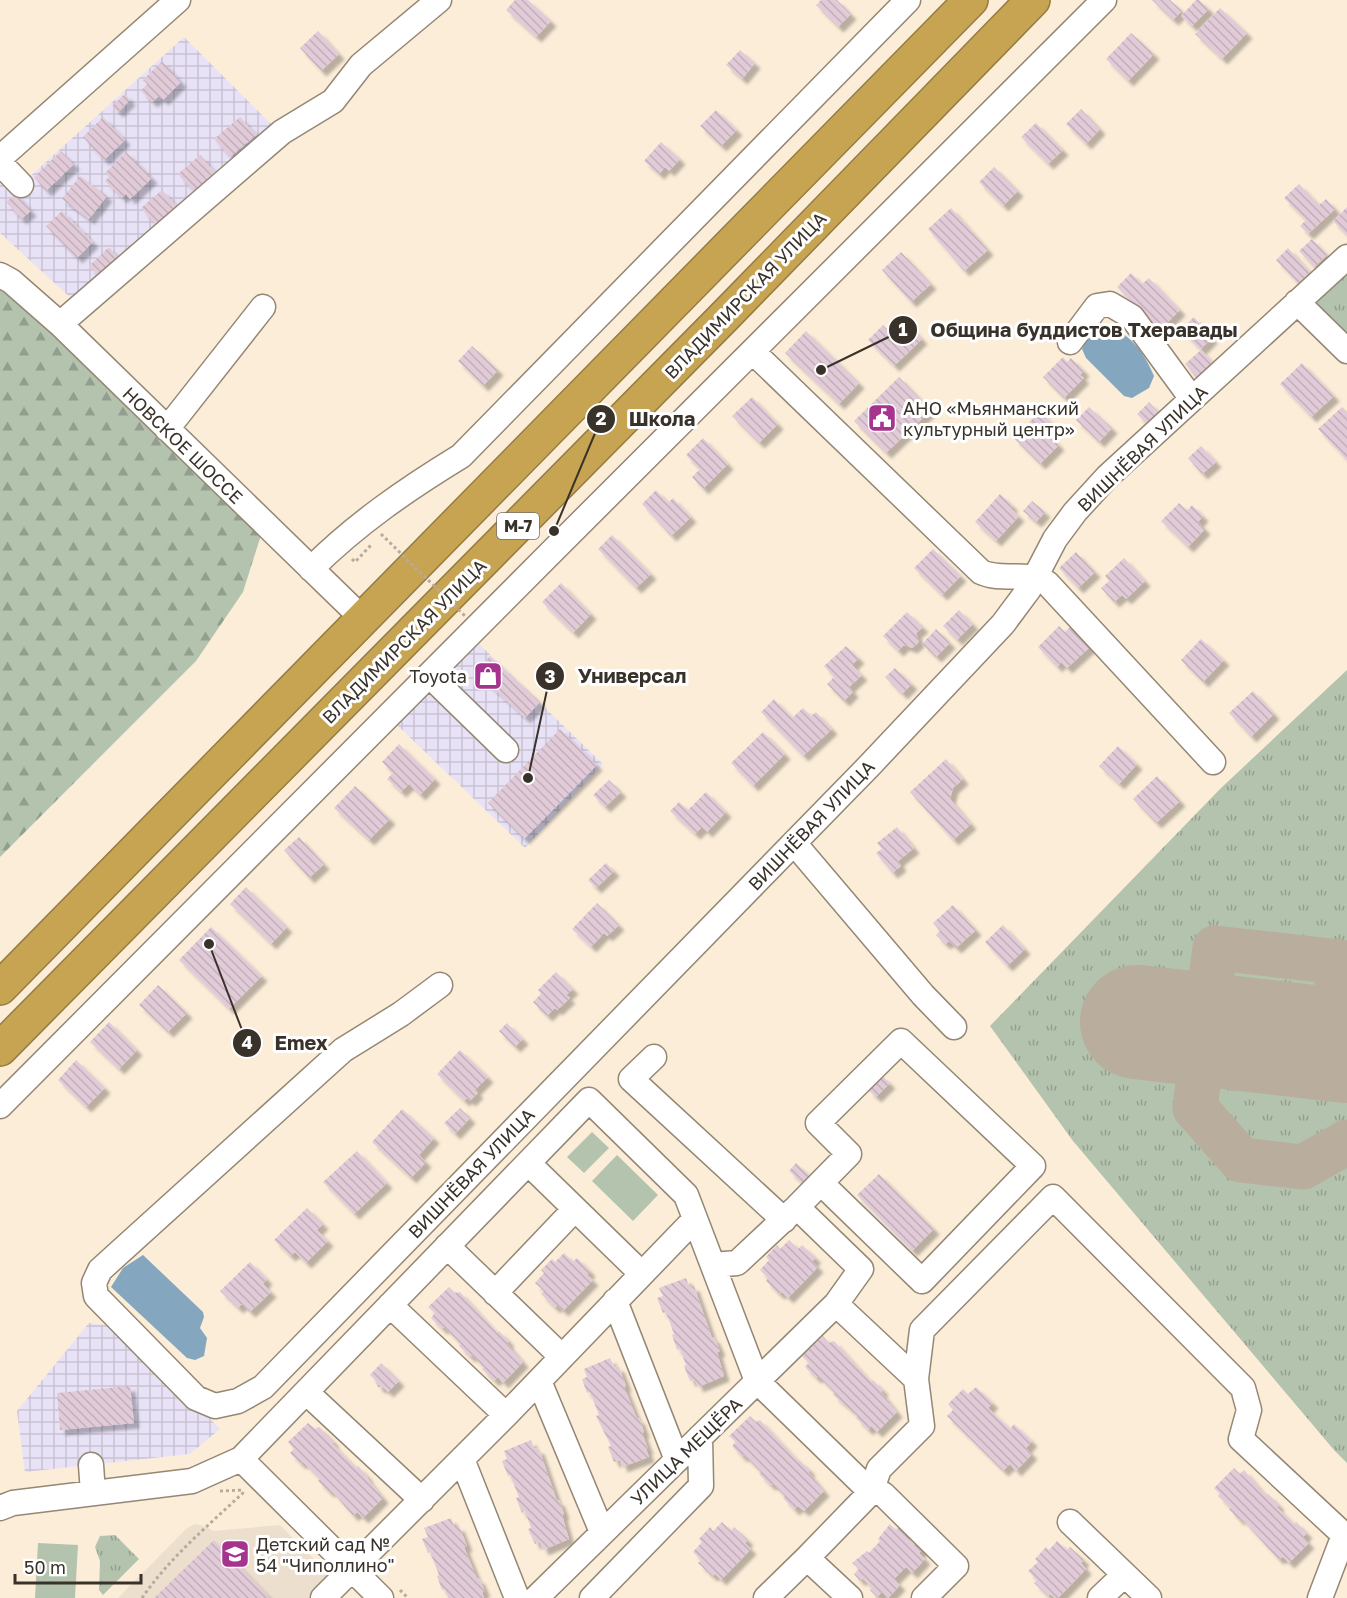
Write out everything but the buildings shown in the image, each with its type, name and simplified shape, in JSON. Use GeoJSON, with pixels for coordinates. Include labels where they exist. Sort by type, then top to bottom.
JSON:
{"type":"FeatureCollection","features":[{"type":"Feature","properties":{"kind":"highway","name":"М-7"},"geometry":{"type":"LineString","coordinates":[[0,988],[971,0]]}},
{"type":"Feature","properties":{"kind":"highway","name":"ВЛАДИМИРСКАЯ УЛИЦА"},"geometry":{"type":"LineString","coordinates":[[0,1049],[698,344],[1033,0]]}},
{"type":"Feature","properties":{"kind":"street"},"geometry":{"type":"LineString","coordinates":[[0,158],[178,0]]}},
{"type":"Feature","properties":{"kind":"street"},"geometry":{"type":"LineString","coordinates":[[60,324],[282,132],[333,101],[361,65],[439,0]]}},
{"type":"Feature","properties":{"kind":"street"},"geometry":{"type":"LineString","coordinates":[[312,569],[336,544],[369,518],[461,456],[908,0]]}},
{"type":"Feature","properties":{"kind":"street"},"geometry":{"type":"LineString","coordinates":[[0,1106],[1104,0]]}},
{"type":"Feature","properties":{"kind":"street"},"geometry":{"type":"LineString","coordinates":[[0,163],[21,184]]}},
{"type":"Feature","properties":{"kind":"street","name":"ВИШНЁВАЯ УЛИЦА"},"geometry":{"type":"LineString","coordinates":[[440,985],[401,1014],[343,1050],[100,1270],[94,1283],[96,1296],[196,1398],[215,1406],[238,1401],[263,1387],[794,843],[1004,624],[1036,577],[1055,540],[1107,477],[1347,257]]}},
{"type":"Feature","properties":{"kind":"street","name":"НОВСКОЕ ШОССЕ"},"geometry":{"type":"LineString","coordinates":[[0,275],[60,324],[363,619]]}},
{"type":"Feature","properties":{"kind":"street"},"geometry":{"type":"LineString","coordinates":[[1297,302],[1347,351]]}},
{"type":"Feature","properties":{"kind":"street"},"geometry":{"type":"LineString","coordinates":[[1070,342],[1096,306],[1110,304],[1132,317],[1192,399]]}},
{"type":"Feature","properties":{"kind":"street"},"geometry":{"type":"LineString","coordinates":[[166,429],[263,307]]}},
{"type":"Feature","properties":{"kind":"street"},"geometry":{"type":"LineString","coordinates":[[753,352],[981,572],[990,576],[1036,577],[1047,583],[1213,762]]}},
{"type":"Feature","properties":{"kind":"street"},"geometry":{"type":"LineString","coordinates":[[429,675],[506,750]]}},
{"type":"Feature","properties":{"kind":"street"},"geometry":{"type":"LineString","coordinates":[[794,843],[923,995],[954,1027]]}},
{"type":"Feature","properties":{"kind":"street"},"geometry":{"type":"LineString","coordinates":[[713,1265],[737,1263],[791,1213],[820,1183],[849,1154],[819,1123],[901,1041],[1033,1166],[922,1281],[820,1183]]}},
{"type":"Feature","properties":{"kind":"street"},"geometry":{"type":"LineString","coordinates":[[654,1057],[631,1079],[791,1213]]}},
{"type":"Feature","properties":{"kind":"street"},"geometry":{"type":"LineString","coordinates":[[0,1508],[13,1503],[192,1481],[241,1459],[589,1100],[686,1195],[757,1381],[871,1492],[883,1494],[956,1566],[924,1598]]}},
{"type":"Feature","properties":{"kind":"street"},"geometry":{"type":"LineString","coordinates":[[528,1163],[642,1274]]}},
{"type":"Feature","properties":{"kind":"street"},"geometry":{"type":"LineString","coordinates":[[766,1598],[871,1492],[879,1469],[922,1426],[916,1379],[922,1330],[1053,1197],[1244,1388],[1249,1410],[1241,1439],[1344,1535],[1320,1598]]}},
{"type":"Feature","properties":{"kind":"street"},"geometry":{"type":"LineString","coordinates":[[495,1293],[575,1209]]}},
{"type":"Feature","properties":{"kind":"street","name":"УЛИЦА МЕЩЁРА"},"geometry":{"type":"LineString","coordinates":[[536,1598],[836,1304],[861,1269],[791,1213]]}},
{"type":"Feature","properties":{"kind":"street"},"geometry":{"type":"LineString","coordinates":[[323,1598],[506,1415],[695,1219]]}},
{"type":"Feature","properties":{"kind":"street"},"geometry":{"type":"LineString","coordinates":[[447,1246],[562,1357]]}},
{"type":"Feature","properties":{"kind":"street"},"geometry":{"type":"LineString","coordinates":[[615,1301],[677,1460]]}},
{"type":"Feature","properties":{"kind":"street"},"geometry":{"type":"LineString","coordinates":[[836,1304],[916,1379]]}},
{"type":"Feature","properties":{"kind":"street"},"geometry":{"type":"LineString","coordinates":[[390,1305],[506,1415]]}},
{"type":"Feature","properties":{"kind":"street"},"geometry":{"type":"LineString","coordinates":[[539,1381],[602,1532]]}},
{"type":"Feature","properties":{"kind":"street"},"geometry":{"type":"LineString","coordinates":[[306,1392],[422,1500]]}},
{"type":"Feature","properties":{"kind":"street"},"geometry":{"type":"LineString","coordinates":[[592,1598],[701,1486],[700,1437]]}},
{"type":"Feature","properties":{"kind":"street"},"geometry":{"type":"LineString","coordinates":[[241,1459],[381,1598]]}},
{"type":"Feature","properties":{"kind":"street"},"geometry":{"type":"LineString","coordinates":[[462,1459],[517,1598]]}},
{"type":"Feature","properties":{"kind":"street"},"geometry":{"type":"LineString","coordinates":[[91,1465],[93,1493]]}},
{"type":"Feature","properties":{"kind":"street"},"geometry":{"type":"LineString","coordinates":[[1070,1522],[1149,1598]]}},
{"type":"Feature","properties":{"kind":"street"},"geometry":{"type":"LineString","coordinates":[[807,1558],[850,1598]]}},
{"type":"Feature","properties":{"kind":"street"},"geometry":{"type":"LineString","coordinates":[[1100,1598],[1124,1575]]}},
{"type":"Feature","properties":{"kind":"path"},"geometry":{"type":"LineString","coordinates":[[355,562],[381,534],[466,617]]}},
{"type":"Feature","properties":{"kind":"path"},"geometry":{"type":"LineString","coordinates":[[142,1598],[159,1575],[246,1489]]}},
{"type":"Feature","properties":{"kind":"shaded area"},"geometry":{"type":"Polygon","coordinates":[[[184,37],[273,126],[73,300],[0,233],[0,184],[4,180],[15,190],[184,37]]]}},
{"type":"Feature","properties":{"kind":"shaded area"},"geometry":{"type":"Polygon","coordinates":[[[476,641],[603,764],[525,848],[395,723],[476,641]]]}},
{"type":"Feature","properties":{"kind":"shaded area"},"geometry":{"type":"Polygon","coordinates":[[[89,1323],[120,1327],[220,1429],[190,1454],[25,1472],[17,1411],[89,1323]]]}},
{"type":"Feature","properties":{"kind":"shaded area","name":"Детский сад № 54 \"Чиполлино\""},"geometry":{"type":"Polygon","coordinates":[[[195,1524],[213,1531],[280,1525],[331,1576],[335,1598],[118,1598],[187,1528],[195,1524]]]}},
{"type":"Feature","properties":{"kind":"green space"},"geometry":{"type":"Polygon","coordinates":[[[1347,272],[1347,344],[1309,307],[1347,272]]]}},
{"type":"Feature","properties":{"kind":"green space"},"geometry":{"type":"Polygon","coordinates":[[[0,290],[29,309],[261,535],[243,592],[196,661],[0,857],[0,290]]]}},
{"type":"Feature","properties":{"kind":"green space"},"geometry":{"type":"Polygon","coordinates":[[[1347,670],[1347,1463],[1073,1141],[990,1026],[1221,788],[1347,670]]]}},
{"type":"Feature","properties":{"kind":"green space"},"geometry":{"type":"Polygon","coordinates":[[[592,1132],[609,1148],[584,1173],[567,1157],[592,1132]]]}},
{"type":"Feature","properties":{"kind":"green space"},"geometry":{"type":"Polygon","coordinates":[[[617,1155],[658,1195],[633,1221],[592,1181],[617,1155]]]}},
{"type":"Feature","properties":{"kind":"green space"},"geometry":{"type":"Polygon","coordinates":[[[115,1535],[139,1559],[103,1595],[99,1590],[100,1561],[95,1547],[100,1536],[115,1535]]]}},
{"type":"Feature","properties":{"kind":"green space"},"geometry":{"type":"Polygon","coordinates":[[[38,1543],[78,1545],[75,1598],[35,1598],[38,1543]]]}},
{"type":"Feature","properties":{"kind":"water"},"geometry":{"type":"Polygon","coordinates":[[[1105,324],[1122,333],[1135,344],[1154,376],[1149,388],[1132,398],[1124,396],[1086,358],[1082,349],[1087,338],[1105,324]]]}},
{"type":"Feature","properties":{"kind":"water"},"geometry":{"type":"Polygon","coordinates":[[[143,1255],[203,1312],[204,1317],[200,1328],[207,1338],[204,1356],[195,1360],[187,1358],[111,1287],[123,1268],[143,1255]]]}},
{"type":"Feature","properties":{"kind":"taxiway"},"geometry":{"type":"LineString","coordinates":[[1347,963],[1215,948],[1195,1108],[1241,1160],[1303,1167],[1347,1142]]}},
{"type":"Feature","properties":{"kind":"taxiway"},"geometry":{"type":"LineString","coordinates":[[1329,1043],[1340,962]]}},
{"type":"Feature","properties":{"kind":"runway"},"geometry":{"type":"LineString","coordinates":[[1137,1022],[1347,1046]]}},
{"type":"Feature","properties":{"kind":"place","name":"Община буддистов Тхеравады"},"geometry":{"type":"Point","coordinates":[821,370]}},
{"type":"Feature","properties":{"kind":"place","name":"АНО «Мьянманский культурный центр»"},"geometry":{"type":"Point","coordinates":[882,418]}},
{"type":"Feature","properties":{"kind":"place","name":"Школа"},"geometry":{"type":"Point","coordinates":[554,531]}},
{"type":"Feature","properties":{"kind":"place","name":"Toyota"},"geometry":{"type":"Point","coordinates":[488,676]}},
{"type":"Feature","properties":{"kind":"place","name":"Универсал"},"geometry":{"type":"Point","coordinates":[528,778]}},
{"type":"Feature","properties":{"kind":"place","name":"Emex"},"geometry":{"type":"Point","coordinates":[209,944]}},
{"type":"Feature","properties":{"kind":"place","name":"Детский сад № 54 \"Чиполлино\""},"geometry":{"type":"Point","coordinates":[235,1554]}}]}
